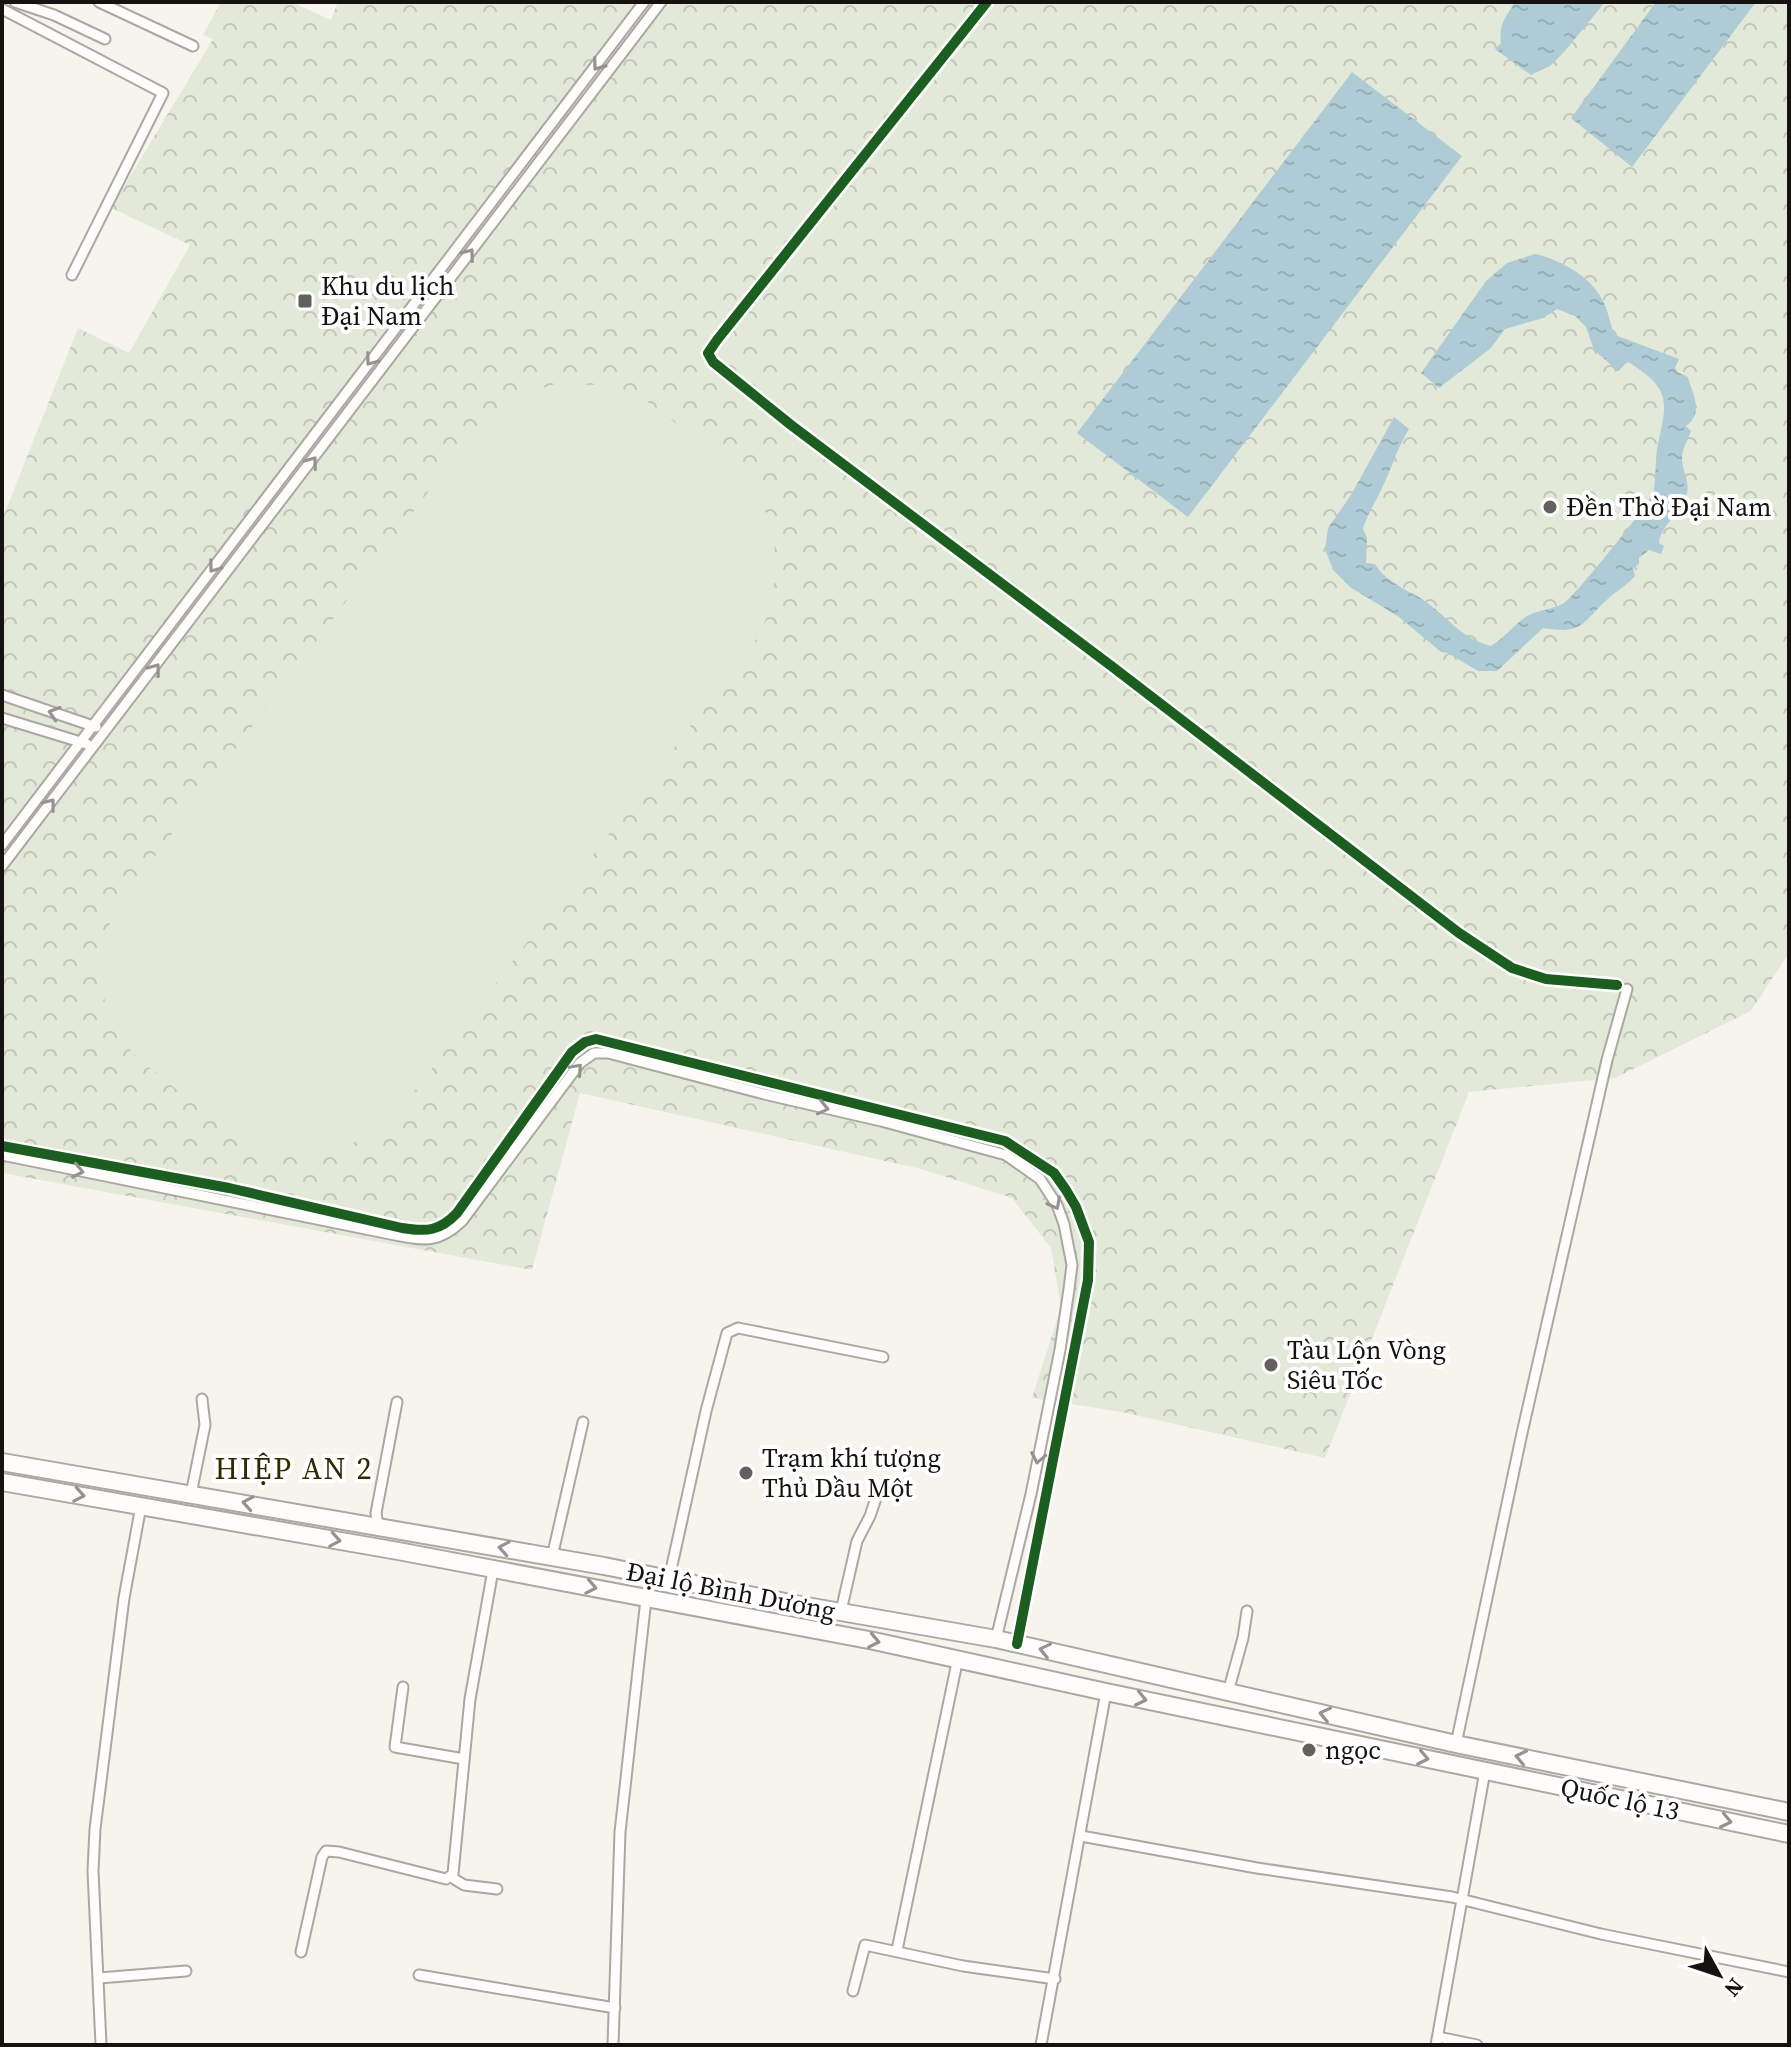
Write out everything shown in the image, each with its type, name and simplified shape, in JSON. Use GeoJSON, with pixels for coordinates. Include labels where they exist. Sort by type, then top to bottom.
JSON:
{"type":"FeatureCollection","features":[{"type":"Feature","properties":{"kind":"highway","name":"Đại lộ Bình Dương"},"geometry":{"type":"LineString","coordinates":[[2,1462],[378,1526],[996,1639],[1456,1744]]}},
{"type":"Feature","properties":{"kind":"highway","name":"Đại lộ Bình Dương"},"geometry":{"type":"LineString","coordinates":[[2,1482],[958,1658],[1452,1764]]}},
{"type":"Feature","properties":{"kind":"highway"},"geometry":{"type":"LineString","coordinates":[[991,1665],[996,1639]]}},
{"type":"Feature","properties":{"kind":"highway"},"geometry":{"type":"LineString","coordinates":[[1011,1669],[1017,1644]]}},
{"type":"Feature","properties":{"kind":"highway","name":"Quốc lộ 13"},"geometry":{"type":"LineString","coordinates":[[1456,1744],[1789,1812]]}},
{"type":"Feature","properties":{"kind":"highway"},"geometry":{"type":"LineString","coordinates":[[1452,1764],[1456,1744]]}},
{"type":"Feature","properties":{"kind":"highway"},"geometry":{"type":"LineString","coordinates":[[1485,1771],[1491,1751]]}},
{"type":"Feature","properties":{"kind":"highway","name":"Quốc lộ 13"},"geometry":{"type":"LineString","coordinates":[[1452,1764],[1789,1834]]}},
{"type":"Feature","properties":{"kind":"street"},"geometry":{"type":"LineString","coordinates":[[15,2],[54,15],[105,39]]}},
{"type":"Feature","properties":{"kind":"street"},"geometry":{"type":"LineString","coordinates":[[99,2],[193,46]]}},
{"type":"Feature","properties":{"kind":"street"},"geometry":{"type":"LineString","coordinates":[[2,845],[644,2]]}},
{"type":"Feature","properties":{"kind":"street"},"geometry":{"type":"LineString","coordinates":[[2,866],[661,2]]}},
{"type":"Feature","properties":{"kind":"street"},"geometry":{"type":"LineString","coordinates":[[987,2],[708,353],[713,362],[791,425],[1459,933],[1512,968],[1546,979],[1622,987],[1456,1744]]}},
{"type":"Feature","properties":{"kind":"street"},"geometry":{"type":"LineString","coordinates":[[2,9],[163,93],[72,275]]}},
{"type":"Feature","properties":{"kind":"street"},"geometry":{"type":"LineString","coordinates":[[2,695],[107,730]]}},
{"type":"Feature","properties":{"kind":"street"},"geometry":{"type":"LineString","coordinates":[[2,718],[94,747]]}},
{"type":"Feature","properties":{"kind":"street"},"geometry":{"type":"LineString","coordinates":[[2,1146],[229,1188],[402,1228],[436,1229],[457,1213],[572,1052],[585,1042],[596,1039],[631,1045],[1005,1141],[1054,1173],[1076,1207],[1089,1242],[1088,1280],[1017,1644]]}},
{"type":"Feature","properties":{"kind":"street"},"geometry":{"type":"LineString","coordinates":[[2,1155],[415,1239],[440,1238],[462,1221],[580,1063],[594,1053],[608,1053],[1006,1155],[1040,1179],[1057,1205],[1072,1265],[1060,1350],[1031,1494],[996,1639]]}},
{"type":"Feature","properties":{"kind":"street"},"geometry":{"type":"LineString","coordinates":[[669,1579],[706,1411],[727,1333],[738,1328],[883,1357]]}},
{"type":"Feature","properties":{"kind":"street"},"geometry":{"type":"LineString","coordinates":[[191,1494],[205,1425],[202,1399]]}},
{"type":"Feature","properties":{"kind":"street"},"geometry":{"type":"LineString","coordinates":[[378,1526],[376,1513],[397,1402]]}},
{"type":"Feature","properties":{"kind":"street"},"geometry":{"type":"LineString","coordinates":[[552,1557],[583,1422]]}},
{"type":"Feature","properties":{"kind":"street"},"geometry":{"type":"LineString","coordinates":[[841,1611],[857,1541],[879,1489]]}},
{"type":"Feature","properties":{"kind":"street"},"geometry":{"type":"LineString","coordinates":[[101,2045],[93,1871],[95,1829],[124,1598],[141,1506]]}},
{"type":"Feature","properties":{"kind":"street"},"geometry":{"type":"LineString","coordinates":[[451,1877],[470,1699],[493,1570]]}},
{"type":"Feature","properties":{"kind":"street"},"geometry":{"type":"LineString","coordinates":[[613,2045],[620,1832],[646,1599]]}},
{"type":"Feature","properties":{"kind":"street"},"geometry":{"type":"LineString","coordinates":[[1228,1692],[1247,1611]]}},
{"type":"Feature","properties":{"kind":"street"},"geometry":{"type":"LineString","coordinates":[[1001,1620],[1021,1624]]}},
{"type":"Feature","properties":{"kind":"street"},"geometry":{"type":"LineString","coordinates":[[897,1950],[958,1658]]}},
{"type":"Feature","properties":{"kind":"street"},"geometry":{"type":"LineString","coordinates":[[403,1687],[395,1747],[464,1759]]}},
{"type":"Feature","properties":{"kind":"street"},"geometry":{"type":"LineString","coordinates":[[1041,2045],[1106,1692]]}},
{"type":"Feature","properties":{"kind":"street"},"geometry":{"type":"LineString","coordinates":[[1477,2045],[1437,2041],[1485,1771]]}},
{"type":"Feature","properties":{"kind":"street"},"geometry":{"type":"LineString","coordinates":[[1081,1836],[1462,1901],[1601,1934],[1789,1972]]}},
{"type":"Feature","properties":{"kind":"street"},"geometry":{"type":"LineString","coordinates":[[301,1952],[322,1857],[326,1851],[446,1879],[451,1877],[464,1885],[497,1889]]}},
{"type":"Feature","properties":{"kind":"street"},"geometry":{"type":"LineString","coordinates":[[853,1991],[865,1945],[963,1966],[1055,1979]]}},
{"type":"Feature","properties":{"kind":"street"},"geometry":{"type":"LineString","coordinates":[[99,1978],[186,1971]]}},
{"type":"Feature","properties":{"kind":"street"},"geometry":{"type":"LineString","coordinates":[[419,1975],[615,2008]]}},
{"type":"Feature","properties":{"kind":"green space"},"geometry":{"type":"Polygon","coordinates":[[[221,2],[291,2],[331,20],[338,2],[1789,2],[1789,953],[1751,1011],[1615,1078],[1469,1092],[1325,1458],[1122,1412],[1032,1398],[1061,1307],[1051,1248],[1012,1198],[921,1169],[580,1093],[532,1270],[2,1173],[2,520],[78,328],[129,353],[190,245],[111,208],[213,39],[203,35],[221,2]]]}},
{"type":"Feature","properties":{"kind":"green space"},"geometry":{"type":"Polygon","coordinates":[[[558,383],[611,386],[628,391],[654,406],[728,462],[754,490],[771,529],[775,550],[773,593],[760,634],[398,1113],[360,1140],[317,1152],[274,1149],[252,1142],[209,1117],[146,1065],[119,1037],[108,1013],[102,974],[106,936],[114,911],[467,440],[508,405],[558,383]]]}},
{"type":"Feature","properties":{"kind":"water"},"geometry":{"type":"Polygon","coordinates":[[[1515,2],[1605,2],[1550,66],[1531,75],[1495,49],[1501,43],[1502,26],[1515,2]]]}},
{"type":"Feature","properties":{"kind":"water"},"geometry":{"type":"Polygon","coordinates":[[[1656,2],[1756,2],[1632,167],[1571,118],[1656,2]]]}},
{"type":"Feature","properties":{"kind":"water"},"geometry":{"type":"Polygon","coordinates":[[[1352,72],[1462,156],[1188,517],[1077,433],[1352,72]]]}},
{"type":"Feature","properties":{"kind":"water"},"geometry":{"type":"Polygon","coordinates":[[[1535,254],[1564,264],[1590,283],[1604,304],[1615,335],[1679,359],[1675,368],[1688,377],[1696,409],[1692,421],[1686,426],[1691,431],[1682,455],[1687,493],[1661,536],[1659,543],[1664,546],[1661,554],[1649,550],[1639,558],[1639,564],[1633,568],[1635,576],[1582,624],[1568,630],[1543,628],[1497,671],[1478,671],[1441,652],[1399,617],[1350,587],[1333,570],[1325,549],[1328,528],[1351,495],[1394,417],[1409,429],[1363,529],[1367,538],[1366,563],[1375,564],[1387,578],[1427,602],[1466,635],[1481,643],[1491,646],[1529,615],[1564,603],[1596,568],[1648,501],[1654,489],[1663,416],[1664,405],[1659,388],[1628,362],[1618,371],[1594,350],[1586,327],[1575,316],[1557,309],[1543,318],[1505,329],[1491,348],[1439,388],[1421,373],[1486,281],[1507,263],[1535,254]]]}},
{"type":"Feature","properties":{"kind":"cycle path"},"geometry":{"type":"LineString","coordinates":[[987,2],[717,340],[708,353],[713,362],[791,425],[1459,933],[1512,968],[1546,979],[1617,985]]}},
{"type":"Feature","properties":{"kind":"cycle path"},"geometry":{"type":"LineString","coordinates":[[2,1146],[229,1188],[402,1228],[432,1229],[445,1224],[457,1213],[572,1052],[585,1042],[596,1039],[1005,1141],[1054,1173],[1076,1207],[1089,1242],[1088,1280],[1017,1644]]}},
{"type":"Feature","properties":{"kind":"place","name":"Khu du lịch Đại Nam"},"geometry":{"type":"Point","coordinates":[305,301]}},
{"type":"Feature","properties":{"kind":"place","name":"Đền Thờ Đại Nam"},"geometry":{"type":"Point","coordinates":[1550,507]}},
{"type":"Feature","properties":{"kind":"place","name":"Tàu Lộn Vòng Siêu Tốc"},"geometry":{"type":"Point","coordinates":[1271,1365]}},
{"type":"Feature","properties":{"kind":"place","name":"Trạm khí tượng Thủ Dầu Một"},"geometry":{"type":"Point","coordinates":[746,1473]}},
{"type":"Feature","properties":{"kind":"place","name":"ngọc"},"geometry":{"type":"Point","coordinates":[1309,1750]}},
{"type":"Feature","properties":{"kind":"district","name":"HIỆP AN 2"},"geometry":{"type":"Point","coordinates":[294,1469]}}]}
